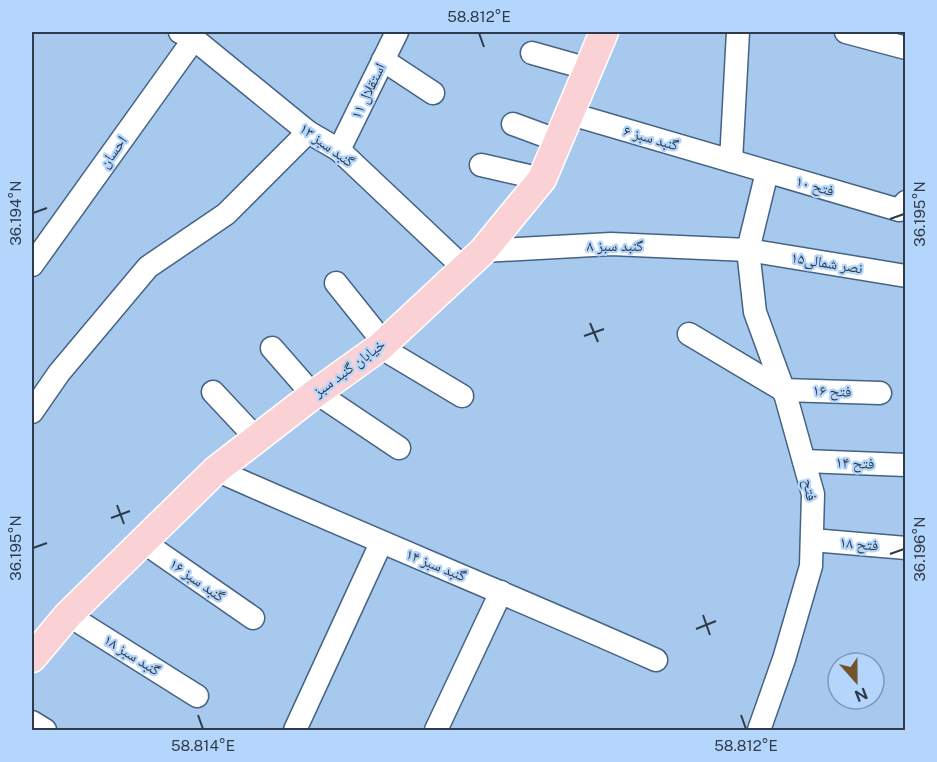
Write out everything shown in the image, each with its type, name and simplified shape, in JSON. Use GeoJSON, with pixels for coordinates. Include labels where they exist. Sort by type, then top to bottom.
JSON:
{"type":"FeatureCollection","features":[{"type":"Feature","properties":{"kind":"main road","name":"خیابان گنبد سبز"},"geometry":{"type":"LineString","coordinates":[[32,658],[68,615],[216,471],[382,345],[474,260],[542,179],[604,32]]}},
{"type":"Feature","properties":{"kind":"street","name":"استقلال ۱۱"},"geometry":{"type":"LineString","coordinates":[[339,150],[397,32]]}},
{"type":"Feature","properties":{"kind":"street"},"geometry":{"type":"LineString","coordinates":[[731,161],[738,32]]}},
{"type":"Feature","properties":{"kind":"street"},"geometry":{"type":"LineString","coordinates":[[846,32],[906,48]]}},
{"type":"Feature","properties":{"kind":"street","name":"گنبد سبز ۱۳"},"geometry":{"type":"LineString","coordinates":[[187,35],[308,132],[339,150],[474,260]]}},
{"type":"Feature","properties":{"kind":"street","name":"احسان"},"geometry":{"type":"LineString","coordinates":[[32,265],[187,35]]}},
{"type":"Feature","properties":{"kind":"street"},"geometry":{"type":"LineString","coordinates":[[532,53],[589,69]]}},
{"type":"Feature","properties":{"kind":"street"},"geometry":{"type":"LineString","coordinates":[[383,60],[433,93]]}},
{"type":"Feature","properties":{"kind":"street","name":"گنبد سبز ۶"},"geometry":{"type":"LineString","coordinates":[[571,114],[731,161]]}},
{"type":"Feature","properties":{"kind":"street"},"geometry":{"type":"LineString","coordinates":[[513,124],[559,141]]}},
{"type":"Feature","properties":{"kind":"street"},"geometry":{"type":"LineString","coordinates":[[32,412],[59,373],[148,267],[226,214],[308,132]]}},
{"type":"Feature","properties":{"kind":"street","name":"فتح ۱۰"},"geometry":{"type":"LineString","coordinates":[[731,161],[902,206]]}},
{"type":"Feature","properties":{"kind":"street"},"geometry":{"type":"LineString","coordinates":[[481,165],[542,179]]}},
{"type":"Feature","properties":{"kind":"street"},"geometry":{"type":"LineString","coordinates":[[748,250],[767,172]]}},
{"type":"Feature","properties":{"kind":"street","name":"گنبد سبز ۸"},"geometry":{"type":"LineString","coordinates":[[474,260],[611,244],[748,250]]}},
{"type":"Feature","properties":{"kind":"street","name":"نصر شمالی۱۵"},"geometry":{"type":"LineString","coordinates":[[748,250],[906,276]]}},
{"type":"Feature","properties":{"kind":"street","name":"فتح"},"geometry":{"type":"LineString","coordinates":[[748,250],[755,312],[783,390],[813,494],[811,566],[784,659],[759,730]]}},
{"type":"Feature","properties":{"kind":"street"},"geometry":{"type":"LineString","coordinates":[[336,283],[382,345],[462,396]]}},
{"type":"Feature","properties":{"kind":"street"},"geometry":{"type":"LineString","coordinates":[[689,334],[783,390]]}},
{"type":"Feature","properties":{"kind":"street"},"geometry":{"type":"LineString","coordinates":[[272,348],[315,394],[399,447]]}},
{"type":"Feature","properties":{"kind":"street","name":"فتح ۱۶"},"geometry":{"type":"LineString","coordinates":[[783,390],[880,393]]}},
{"type":"Feature","properties":{"kind":"street"},"geometry":{"type":"LineString","coordinates":[[213,392],[257,439]]}},
{"type":"Feature","properties":{"kind":"street","name":"فتح ۱۴"},"geometry":{"type":"LineString","coordinates":[[804,461],[906,465]]}},
{"type":"Feature","properties":{"kind":"street","name":"گنبد سبز ۱۴"},"geometry":{"type":"LineString","coordinates":[[216,471],[656,660]]}},
{"type":"Feature","properties":{"kind":"street","name":"فتح ۱۸"},"geometry":{"type":"LineString","coordinates":[[812,540],[906,548]]}},
{"type":"Feature","properties":{"kind":"street","name":"گنبد سبز ۱۶"},"geometry":{"type":"LineString","coordinates":[[142,541],[253,618]]}},
{"type":"Feature","properties":{"kind":"street"},"geometry":{"type":"LineString","coordinates":[[295,730],[381,543]]}},
{"type":"Feature","properties":{"kind":"street"},"geometry":{"type":"LineString","coordinates":[[436,730],[501,592]]}},
{"type":"Feature","properties":{"kind":"street","name":"گنبد سبز ۱۸"},"geometry":{"type":"LineString","coordinates":[[68,615],[197,696]]}},
{"type":"Feature","properties":{"kind":"street"},"geometry":{"type":"LineString","coordinates":[[32,722],[45,730]]}}]}
